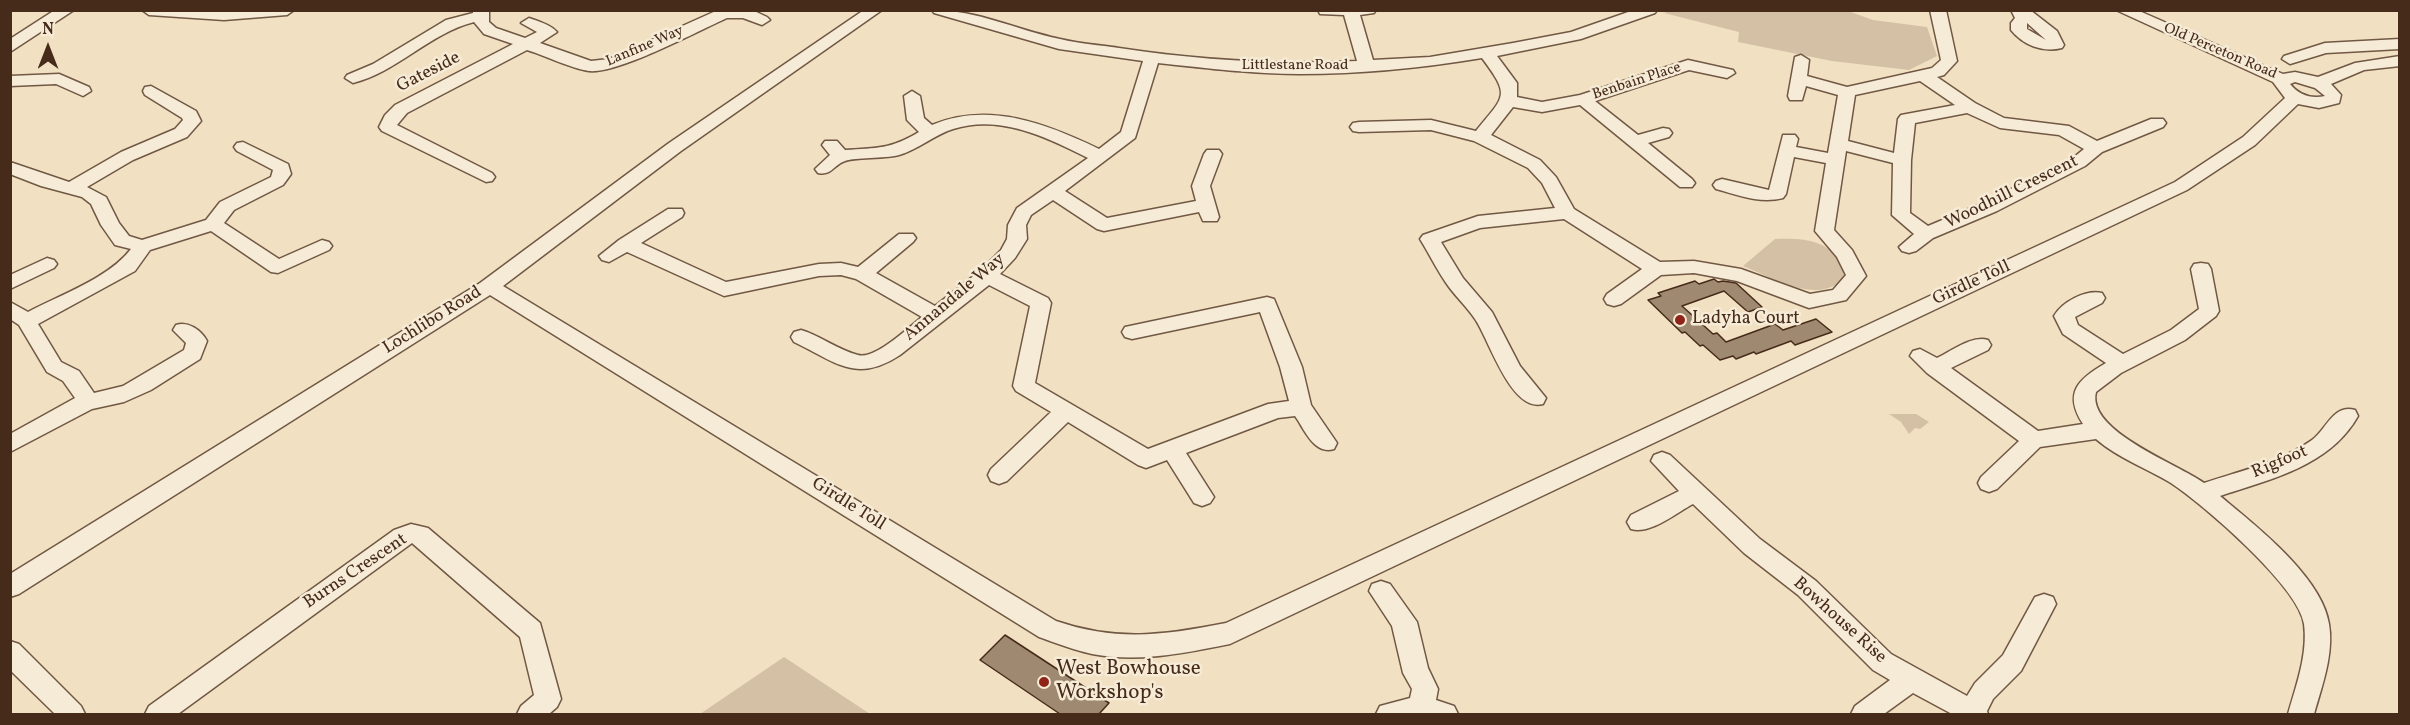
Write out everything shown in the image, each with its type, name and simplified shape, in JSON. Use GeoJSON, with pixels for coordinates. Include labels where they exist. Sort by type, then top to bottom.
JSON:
{"type":"FeatureCollection","features":[{"type":"Feature","properties":{"kind":"street"},"geometry":{"type":"LineString","coordinates":[[10,47],[67,10]]}},
{"type":"Feature","properties":{"kind":"street"},"geometry":{"type":"LineString","coordinates":[[149,10],[224,15],[286,10]]}},
{"type":"Feature","properties":{"kind":"street"},"geometry":{"type":"LineString","coordinates":[[840,32],[859,10]]}},
{"type":"Feature","properties":{"kind":"street"},"geometry":{"type":"LineString","coordinates":[[840,32],[875,10]]}},
{"type":"Feature","properties":{"kind":"street","name":"Littlestane Road"},"geometry":{"type":"LineString","coordinates":[[939,10],[1059,44],[1152,58],[1245,67],[1302,69],[1430,62],[1575,36],[1650,10]]}},
{"type":"Feature","properties":{"kind":"street"},"geometry":{"type":"LineString","coordinates":[[989,25],[1005,10]]}},
{"type":"Feature","properties":{"kind":"street"},"geometry":{"type":"LineString","coordinates":[[1324,11],[1369,10]]}},
{"type":"Feature","properties":{"kind":"street"},"geometry":{"type":"LineString","coordinates":[[1798,79],[1847,92],[1938,72],[1949,61],[1938,10]]}},
{"type":"Feature","properties":{"kind":"street","name":"Old Perceton Road"},"geometry":{"type":"LineString","coordinates":[[2123,10],[2283,80]]}},
{"type":"Feature","properties":{"kind":"street"},"geometry":{"type":"LineString","coordinates":[[1351,11],[1366,66]]}},
{"type":"Feature","properties":{"kind":"street"},"geometry":{"type":"LineString","coordinates":[[353,78],[379,67],[452,23],[480,13]]}},
{"type":"Feature","properties":{"kind":"street","name":"Lanfine Way"},"geometry":{"type":"LineString","coordinates":[[480,13],[483,26],[490,31],[589,66],[614,63],[725,13],[745,13],[762,20]]}},
{"type":"Feature","properties":{"kind":"street"},"geometry":{"type":"LineString","coordinates":[[528,44],[548,34],[549,31],[529,23]]}},
{"type":"Feature","properties":{"kind":"street","name":"Lochlibo Road"},"geometry":{"type":"LineString","coordinates":[[10,587],[487,288],[675,147],[840,32]]}},
{"type":"Feature","properties":{"kind":"street","name":"Gateside"},"geometry":{"type":"LineString","coordinates":[[486,177],[388,127],[391,119],[401,109],[528,44]]}},
{"type":"Feature","properties":{"kind":"street"},"geometry":{"type":"LineString","coordinates":[[2290,58],[2325,48],[2400,44]]}},
{"type":"Feature","properties":{"kind":"street"},"geometry":{"type":"LineString","coordinates":[[2364,46],[2394,62]]}},
{"type":"Feature","properties":{"kind":"street"},"geometry":{"type":"LineString","coordinates":[[1480,137],[1509,101],[1509,83],[1486,52]]}},
{"type":"Feature","properties":{"kind":"street","name":"Annandale Way"},"geometry":{"type":"LineString","coordinates":[[801,337],[858,364],[868,363],[893,350],[987,276],[1013,247],[1017,239],[1017,225],[1024,212],[1129,134],[1152,58]]}},
{"type":"Feature","properties":{"kind":"street"},"geometry":{"type":"LineString","coordinates":[[1796,96],[1801,60]]}},
{"type":"Feature","properties":{"kind":"street"},"geometry":{"type":"LineString","coordinates":[[2318,83],[2361,66],[2394,62]]}},
{"type":"Feature","properties":{"kind":"street","name":"Benbain Place"},"geometry":{"type":"LineString","coordinates":[[1509,101],[1542,107],[1583,99],[1688,65],[1727,73]]}},
{"type":"Feature","properties":{"kind":"street"},"geometry":{"type":"LineString","coordinates":[[1923,75],[1969,107]]}},
{"type":"Feature","properties":{"kind":"street"},"geometry":{"type":"LineString","coordinates":[[2295,77],[2318,83],[2330,91],[2333,99],[2318,102],[2296,97],[2284,90],[2281,85],[2283,80],[2295,77]]}},
{"type":"Feature","properties":{"kind":"street"},"geometry":{"type":"LineString","coordinates":[[10,81],[59,79],[83,91]]}},
{"type":"Feature","properties":{"kind":"street"},"geometry":{"type":"LineString","coordinates":[[73,188],[127,156],[181,133],[192,122],[190,115],[152,91]]}},
{"type":"Feature","properties":{"kind":"street"},"geometry":{"type":"LineString","coordinates":[[1614,299],[1656,269],[1694,267],[1741,275],[1809,302],[1839,295],[1856,276],[1845,254],[1824,231],[1847,92]]}},
{"type":"Feature","properties":{"kind":"street"},"geometry":{"type":"LineString","coordinates":[[912,96],[916,120],[929,131]]}},
{"type":"Feature","properties":{"kind":"street","name":"Girdle Toll"},"geometry":{"type":"LineString","coordinates":[[487,288],[502,292],[1048,629],[1092,643],[1126,647],[1165,646],[1230,633],[2181,186],[2249,141],[2296,97]]}},
{"type":"Feature","properties":{"kind":"street","name":"Benbain Place"},"geometry":{"type":"LineString","coordinates":[[1583,99],[1686,183]]}},
{"type":"Feature","properties":{"kind":"street","name":"Woodhill Crescent"},"geometry":{"type":"LineString","coordinates":[[1926,234],[1901,215],[1902,160],[1907,119],[1969,107],[2000,123],[2063,130],[2096,148]]}},
{"type":"Feature","properties":{"kind":"street"},"geometry":{"type":"LineString","coordinates":[[824,169],[836,150],[899,150],[929,131],[969,120],[991,119],[1047,130],[1100,157]]}},
{"type":"Feature","properties":{"kind":"street","name":"Woodhill Crescent"},"geometry":{"type":"LineString","coordinates":[[1909,247],[1926,234],[1990,207],[2079,162],[2096,148],[2157,123]]}},
{"type":"Feature","properties":{"kind":"street"},"geometry":{"type":"LineString","coordinates":[[1359,127],[1431,125],[1480,137],[1534,165],[1550,181],[1567,213],[1656,269]]}},
{"type":"Feature","properties":{"kind":"street"},"geometry":{"type":"LineString","coordinates":[[1635,141],[1663,133]]}},
{"type":"Feature","properties":{"kind":"street"},"geometry":{"type":"LineString","coordinates":[[1722,185],[1765,196],[1777,194],[1788,144],[1902,160]]}},
{"type":"Feature","properties":{"kind":"street"},"geometry":{"type":"LineString","coordinates":[[10,167],[47,182],[88,193],[99,201],[110,225],[122,241],[143,246],[213,224],[227,206],[277,181],[282,174],[282,168],[243,147]]}},
{"type":"Feature","properties":{"kind":"street"},"geometry":{"type":"LineString","coordinates":[[1051,191],[1074,203],[1104,225],[1208,211],[1201,186],[1213,154]]}},
{"type":"Feature","properties":{"kind":"street"},"geometry":{"type":"LineString","coordinates":[[609,256],[675,213]]}},
{"type":"Feature","properties":{"kind":"street"},"geometry":{"type":"LineString","coordinates":[[1535,398],[1510,370],[1485,317],[1456,282],[1430,239],[1478,222],[1567,213]]}},
{"type":"Feature","properties":{"kind":"street"},"geometry":{"type":"LineString","coordinates":[[637,217],[655,226]]}},
{"type":"Feature","properties":{"kind":"street"},"geometry":{"type":"LineString","coordinates":[[213,224],[278,267],[322,246]]}},
{"type":"Feature","properties":{"kind":"street"},"geometry":{"type":"LineString","coordinates":[[862,274],[906,238]]}},
{"type":"Feature","properties":{"kind":"street"},"geometry":{"type":"LineString","coordinates":[[626,244],[724,289],[819,270],[841,269],[862,274],[935,315]]}},
{"type":"Feature","properties":{"kind":"street"},"geometry":{"type":"LineString","coordinates":[[27,321],[111,277],[128,266],[143,246]]}},
{"type":"Feature","properties":{"kind":"street"},"geometry":{"type":"LineString","coordinates":[[10,284],[46,264]]}},
{"type":"Feature","properties":{"kind":"street"},"geometry":{"type":"LineString","coordinates":[[2201,269],[2209,311],[2175,337],[2122,364],[2087,386],[2083,398],[2085,410],[2100,429],[2201,493],[2282,567],[2304,593],[2314,612],[2316,651],[2301,714]]}},
{"type":"Feature","properties":{"kind":"street"},"geometry":{"type":"LineString","coordinates":[[987,276],[1041,303],[1024,386],[1146,459],[1276,410],[1301,407]]}},
{"type":"Feature","properties":{"kind":"street"},"geometry":{"type":"LineString","coordinates":[[2095,298],[2070,309],[2064,316],[2070,329],[2122,364]]}},
{"type":"Feature","properties":{"kind":"street"},"geometry":{"type":"LineString","coordinates":[[1132,332],[1267,304],[1291,367],[1301,407],[1326,443]]}},
{"type":"Feature","properties":{"kind":"street"},"geometry":{"type":"LineString","coordinates":[[10,309],[27,321],[37,342],[54,367],[71,376],[88,401]]}},
{"type":"Feature","properties":{"kind":"street"},"geometry":{"type":"LineString","coordinates":[[10,444],[88,401],[102,401],[123,396],[193,354],[197,341],[183,330]]}},
{"type":"Feature","properties":{"kind":"street"},"geometry":{"type":"LineString","coordinates":[[1981,345],[1927,362],[2034,440]]}},
{"type":"Feature","properties":{"kind":"street"},"geometry":{"type":"LineString","coordinates":[[999,475],[1066,411]]}},
{"type":"Feature","properties":{"kind":"street","name":"Rigfoot"},"geometry":{"type":"LineString","coordinates":[[2201,493],[2296,459],[2323,444],[2338,422],[2347,416]]}},
{"type":"Feature","properties":{"kind":"street"},"geometry":{"type":"LineString","coordinates":[[1989,483],[2034,440],[2100,429]]}},
{"type":"Feature","properties":{"kind":"street"},"geometry":{"type":"LineString","coordinates":[[1172,449],[1202,496]]}},
{"type":"Feature","properties":{"kind":"street","name":"Bowhouse Rise"},"geometry":{"type":"LineString","coordinates":[[1662,461],[1752,546],[1807,588],[1882,662],[1974,713]]}},
{"type":"Feature","properties":{"kind":"street"},"geometry":{"type":"LineString","coordinates":[[1639,522],[1696,492]]}},
{"type":"Feature","properties":{"kind":"street","name":"Burns Crescent"},"geometry":{"type":"LineString","coordinates":[[159,714],[402,537],[411,533],[420,535],[531,631],[548,699],[530,714]]}},
{"type":"Feature","properties":{"kind":"street"},"geometry":{"type":"LineString","coordinates":[[1381,591],[1404,622],[1416,672],[1423,682],[1433,711],[1389,714]]}},
{"type":"Feature","properties":{"kind":"street"},"geometry":{"type":"LineString","coordinates":[[1974,713],[1984,691],[1998,679],[2020,650],[2044,604]]}},
{"type":"Feature","properties":{"kind":"street"},"geometry":{"type":"LineString","coordinates":[[10,652],[72,714]]}},
{"type":"Feature","properties":{"kind":"street"},"geometry":{"type":"LineString","coordinates":[[1864,714],[1911,679]]}},
{"type":"Feature","properties":{"kind":"shaded area"},"geometry":{"type":"Polygon","coordinates":[[[1670,11],[1848,11],[1873,20],[1927,27],[1937,56],[1909,70],[1832,61],[1738,42],[1739,32],[1664,13],[1670,11]]]}},
{"type":"Feature","properties":{"kind":"shaded area"},"geometry":{"type":"Polygon","coordinates":[[[1775,239],[1800,239],[1816,242],[1838,258],[1845,278],[1834,286],[1821,290],[1808,290],[1781,282],[1743,266],[1775,239]]]}},
{"type":"Feature","properties":{"kind":"shaded area"},"geometry":{"type":"Polygon","coordinates":[[[1889,414],[1916,414],[1929,422],[1920,429],[1915,428],[1909,434],[1901,422],[1889,414]]]}},
{"type":"Feature","properties":{"kind":"shaded area"},"geometry":{"type":"Polygon","coordinates":[[[784,657],[870,714],[700,714],[784,657]]]}},
{"type":"Feature","properties":{"kind":"building","name":"Ladyha Court"},"geometry":{"type":"Polygon","coordinates":[[[1714,279],[1718,282],[1736,283],[1762,307],[1748,312],[1724,291],[1682,306],[1713,334],[1717,333],[1726,342],[1775,324],[1783,330],[1816,319],[1832,332],[1795,345],[1791,341],[1756,354],[1754,352],[1736,359],[1733,356],[1720,360],[1685,332],[1682,333],[1648,300],[1661,296],[1658,293],[1695,281],[1699,284],[1714,279]]]}},
{"type":"Feature","properties":{"kind":"building","name":"West Bowhouse Workshop's"},"geometry":{"type":"Polygon","coordinates":[[[1005,635],[1109,703],[1099,714],[1060,714],[980,660],[1005,635]]]}},
{"type":"Feature","properties":{"kind":"place","name":"Ladyha Court"},"geometry":{"type":"Point","coordinates":[1680,320]}},
{"type":"Feature","properties":{"kind":"place","name":"West Bowhouse Workshop's"},"geometry":{"type":"Point","coordinates":[1044,682]}}]}
